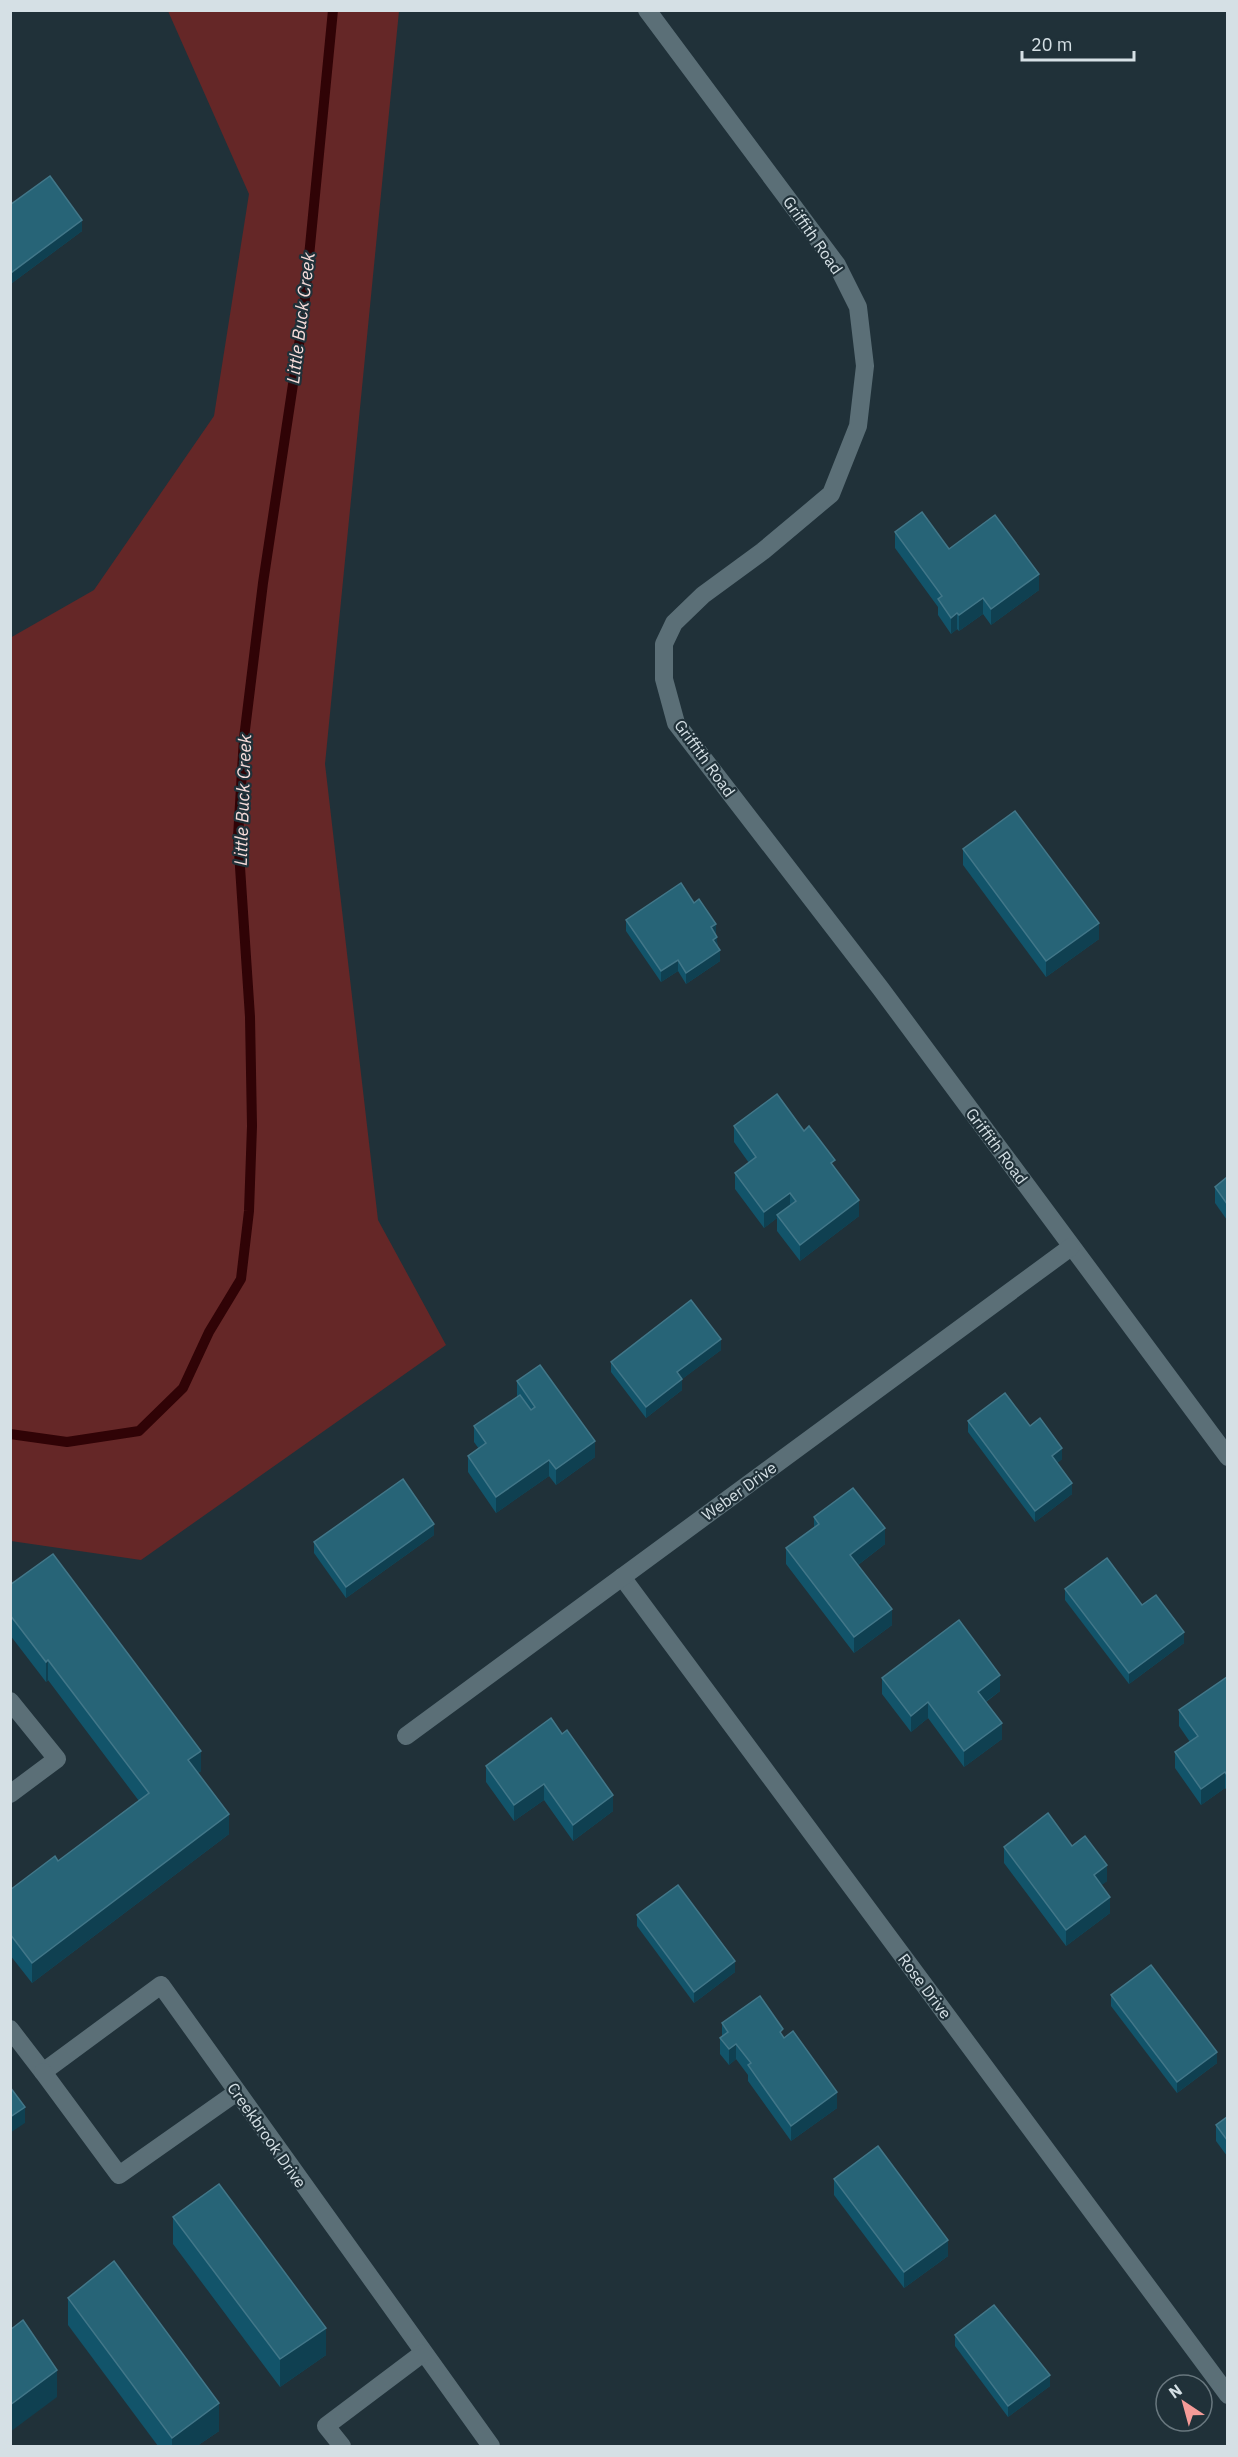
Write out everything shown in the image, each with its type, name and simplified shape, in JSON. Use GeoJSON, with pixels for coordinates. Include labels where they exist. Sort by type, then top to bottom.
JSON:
{"type":"FeatureCollection","features":[{"type":"Feature","properties":{"kind":"street","name":"Griffith Road"},"geometry":{"type":"LineString","coordinates":[[647,10],[837,265],[858,307],[865,366],[858,426],[831,494],[763,551],[703,595],[674,623],[664,644],[664,679],[676,723],[881,989],[1227,1457]]}},
{"type":"Feature","properties":{"kind":"street","name":"Weber Drive"},"geometry":{"type":"LineString","coordinates":[[406,1736],[1071,1247]]}},
{"type":"Feature","properties":{"kind":"street","name":"Rose Drive"},"geometry":{"type":"LineString","coordinates":[[622,1577],[1227,2395]]}},
{"type":"Feature","properties":{"kind":"street"},"geometry":{"type":"LineString","coordinates":[[10,1701],[57,1759],[10,1794]]}},
{"type":"Feature","properties":{"kind":"street","name":"Creekbrook Drive"},"geometry":{"type":"LineString","coordinates":[[43,2072],[160,1985],[491,2446]]}},
{"type":"Feature","properties":{"kind":"street"},"geometry":{"type":"LineString","coordinates":[[10,2029],[119,2175],[237,2092]]}},
{"type":"Feature","properties":{"kind":"street"},"geometry":{"type":"LineString","coordinates":[[342,2446],[326,2426],[423,2354]]}},
{"type":"Feature","properties":{"kind":"shaded area"},"geometry":{"type":"Polygon","coordinates":[[[168,11],[399,11],[325,764],[378,1220],[446,1345],[141,1560],[11,1541],[10,638],[94,590],[214,416],[249,194],[168,11]]]}},
{"type":"Feature","properties":{"kind":"building"},"geometry":{"type":"Polygon","coordinates":[[[50,176],[82,220],[12,272],[10,271],[10,205],[50,176]]]}},
{"type":"Feature","properties":{"kind":"building"},"geometry":{"type":"Polygon","coordinates":[[[922,512],[949,549],[995,515],[1039,574],[991,609],[983,598],[951,618],[938,599],[942,596],[895,532],[922,512]]]}},
{"type":"Feature","properties":{"kind":"building"},"geometry":{"type":"Polygon","coordinates":[[[1015,811],[1099,923],[1046,961],[963,849],[1015,811]]]}},
{"type":"Feature","properties":{"kind":"building"},"geometry":{"type":"Polygon","coordinates":[[[681,883],[694,903],[699,899],[716,924],[711,927],[717,937],[713,940],[720,950],[686,973],[678,960],[661,971],[626,920],[681,883]]]}},
{"type":"Feature","properties":{"kind":"building"},"geometry":{"type":"Polygon","coordinates":[[[777,1094],[804,1131],[809,1126],[835,1160],[831,1163],[859,1200],[800,1245],[777,1215],[796,1201],[790,1193],[764,1212],[735,1173],[756,1157],[734,1126],[777,1094]]]}},
{"type":"Feature","properties":{"kind":"building"},"geometry":{"type":"Polygon","coordinates":[[[1227,1177],[1227,1204],[1215,1187],[1227,1177]]]}},
{"type":"Feature","properties":{"kind":"building"},"geometry":{"type":"Polygon","coordinates":[[[691,1300],[721,1339],[677,1372],[682,1379],[646,1407],[611,1362],[691,1300]]]}},
{"type":"Feature","properties":{"kind":"building"},"geometry":{"type":"Polygon","coordinates":[[[540,1365],[595,1441],[556,1469],[549,1460],[496,1497],[468,1456],[486,1443],[474,1426],[520,1395],[531,1410],[535,1407],[517,1381],[540,1365]]]}},
{"type":"Feature","properties":{"kind":"building"},"geometry":{"type":"Polygon","coordinates":[[[1005,1393],[1030,1426],[1040,1418],[1062,1448],[1052,1456],[1072,1483],[1035,1511],[968,1421],[1005,1393]]]}},
{"type":"Feature","properties":{"kind":"building"},"geometry":{"type":"Polygon","coordinates":[[[403,1479],[434,1524],[346,1587],[314,1542],[403,1479]]]}},
{"type":"Feature","properties":{"kind":"building"},"geometry":{"type":"Polygon","coordinates":[[[853,1488],[885,1528],[850,1555],[892,1609],[854,1637],[786,1548],[819,1524],[814,1517],[853,1488]]]}},
{"type":"Feature","properties":{"kind":"building"},"geometry":{"type":"Polygon","coordinates":[[[53,1554],[201,1751],[188,1760],[229,1814],[32,1963],[10,1934],[10,1890],[55,1856],[58,1861],[149,1793],[48,1660],[46,1662],[10,1615],[10,1585],[53,1554]]]}},
{"type":"Feature","properties":{"kind":"building"},"geometry":{"type":"Polygon","coordinates":[[[1107,1558],[1142,1605],[1156,1595],[1184,1632],[1129,1673],[1065,1589],[1107,1558]]]}},
{"type":"Feature","properties":{"kind":"building"},"geometry":{"type":"Polygon","coordinates":[[[959,1620],[1000,1675],[978,1692],[1002,1723],[964,1751],[928,1702],[911,1716],[882,1678],[959,1620]]]}},
{"type":"Feature","properties":{"kind":"building"},"geometry":{"type":"Polygon","coordinates":[[[1227,1677],[1227,1775],[1225,1772],[1201,1789],[1175,1752],[1198,1736],[1179,1710],[1227,1677]]]}},
{"type":"Feature","properties":{"kind":"building"},"geometry":{"type":"Polygon","coordinates":[[[551,1718],[562,1734],[567,1730],[613,1795],[573,1825],[544,1784],[514,1805],[486,1766],[551,1718]]]}},
{"type":"Feature","properties":{"kind":"building"},"geometry":{"type":"Polygon","coordinates":[[[1048,1813],[1072,1846],[1085,1836],[1107,1865],[1094,1875],[1110,1897],[1066,1930],[1004,1847],[1048,1813]]]}},
{"type":"Feature","properties":{"kind":"building"},"geometry":{"type":"Polygon","coordinates":[[[678,1885],[735,1961],[694,1992],[637,1915],[678,1885]]]}},
{"type":"Feature","properties":{"kind":"building"},"geometry":{"type":"Polygon","coordinates":[[[1151,1965],[1217,2052],[1177,2082],[1111,1995],[1151,1965]]]}},
{"type":"Feature","properties":{"kind":"building"},"geometry":{"type":"Polygon","coordinates":[[[760,1996],[783,2029],[780,2032],[784,2038],[793,2031],[837,2092],[791,2126],[748,2065],[751,2063],[736,2044],[729,2049],[720,2038],[728,2032],[722,2023],[760,1996]]]}},
{"type":"Feature","properties":{"kind":"building"},"geometry":{"type":"Polygon","coordinates":[[[10,2087],[25,2107],[10,2117],[10,2087]]]}},
{"type":"Feature","properties":{"kind":"building"},"geometry":{"type":"Polygon","coordinates":[[[1227,2117],[1227,2140],[1216,2125],[1227,2117]]]}},
{"type":"Feature","properties":{"kind":"building"},"geometry":{"type":"Polygon","coordinates":[[[878,2146],[948,2240],[904,2272],[834,2179],[878,2146]]]}},
{"type":"Feature","properties":{"kind":"building"},"geometry":{"type":"Polygon","coordinates":[[[219,2184],[326,2328],[280,2359],[173,2217],[219,2184]]]}},
{"type":"Feature","properties":{"kind":"building"},"geometry":{"type":"Polygon","coordinates":[[[114,2261],[219,2403],[172,2438],[68,2298],[114,2261]]]}},
{"type":"Feature","properties":{"kind":"building"},"geometry":{"type":"Polygon","coordinates":[[[994,2305],[1050,2375],[1008,2406],[955,2335],[994,2305]]]}},
{"type":"Feature","properties":{"kind":"building"},"geometry":{"type":"Polygon","coordinates":[[[23,2320],[57,2370],[10,2405],[10,2330],[23,2320]]]}},
{"type":"Feature","properties":{"kind":"waterway","name":"Little Buck Creek"},"geometry":{"type":"LineString","coordinates":[[10,1434],[67,1442],[139,1431],[183,1388],[209,1332],[241,1279],[249,1211],[252,1126],[250,1017],[238,837],[244,738],[263,583],[303,318],[333,10]]}}]}
